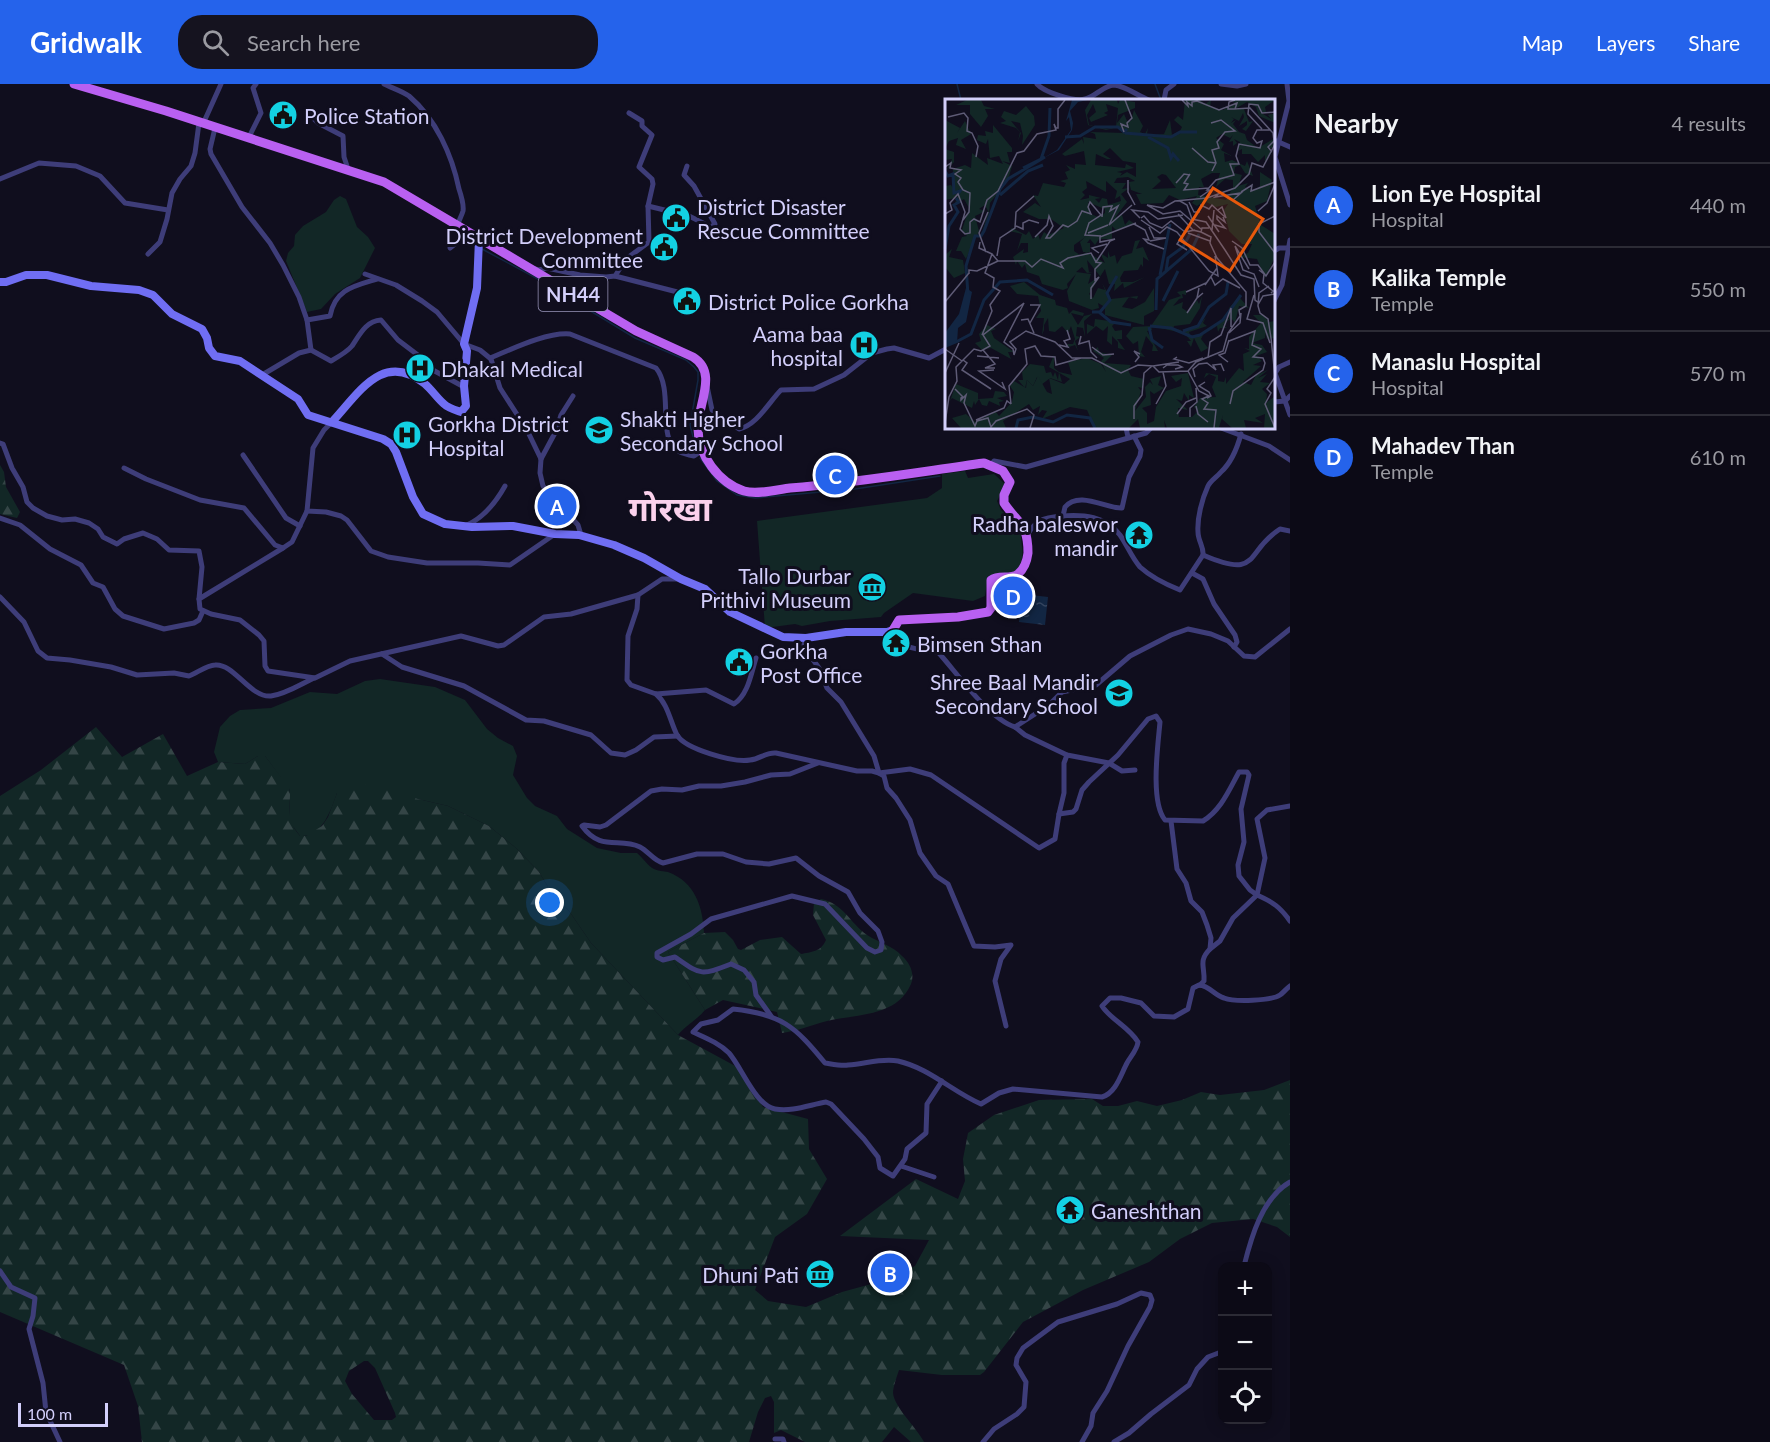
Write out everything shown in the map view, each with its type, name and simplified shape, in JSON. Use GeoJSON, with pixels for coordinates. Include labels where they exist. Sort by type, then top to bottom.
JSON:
{"type":"FeatureCollection","features":[{"type":"Feature","properties":{"kind":"main road","name":"NH44"},"geometry":{"type":"LineString","coordinates":[[74,84],[384,182],[636,331],[700,361],[704,368],[706,381]]}},
{"type":"Feature","properties":{"kind":"main road"},"geometry":{"type":"LineString","coordinates":[[706,381],[698,418],[698,430],[703,450],[721,477],[732,485],[750,492],[840,484],[984,463],[1003,471],[1009,478],[1004,503],[1027,535],[1028,557],[1022,570],[1013,577],[996,577],[991,580],[990,610],[958,617],[899,620],[893,630]]}},
{"type":"Feature","properties":{"kind":"street"},"geometry":{"type":"LineString","coordinates":[[148,254],[160,242],[172,193],[191,166],[201,123],[221,84]]}},
{"type":"Feature","properties":{"kind":"street"},"geometry":{"type":"LineString","coordinates":[[248,139],[261,113],[253,94],[256,84]]}},
{"type":"Feature","properties":{"kind":"street"},"geometry":{"type":"LineString","coordinates":[[384,84],[406,94],[417,104],[429,118],[444,143],[455,168],[463,205],[464,211],[458,224]]}},
{"type":"Feature","properties":{"kind":"street"},"geometry":{"type":"LineString","coordinates":[[1037,84],[1041,89],[1077,99]]}},
{"type":"Feature","properties":{"kind":"street"},"geometry":{"type":"LineString","coordinates":[[1164,99],[1166,90],[1174,84]]}},
{"type":"Feature","properties":{"kind":"street"},"geometry":{"type":"LineString","coordinates":[[1221,84],[1237,86],[1246,84]]}},
{"type":"Feature","properties":{"kind":"street"},"geometry":{"type":"LineString","coordinates":[[1287,84],[1290,101],[1276,141],[1275,158],[1290,205]]}},
{"type":"Feature","properties":{"kind":"street"},"geometry":{"type":"LineString","coordinates":[[1086,99],[1115,85],[1147,99]]}},
{"type":"Feature","properties":{"kind":"street"},"geometry":{"type":"LineString","coordinates":[[615,276],[626,259],[649,242],[648,206],[653,184],[652,178],[639,167],[652,135],[642,126],[642,121],[629,113]]}},
{"type":"Feature","properties":{"kind":"street"},"geometry":{"type":"LineString","coordinates":[[309,114],[318,123],[343,136],[344,157],[348,170]]}},
{"type":"Feature","properties":{"kind":"street"},"geometry":{"type":"LineString","coordinates":[[215,128],[211,154],[242,207],[274,250],[299,297],[307,320],[310,350]]}},
{"type":"Feature","properties":{"kind":"street"},"geometry":{"type":"LineString","coordinates":[[1276,141],[1290,147]]}},
{"type":"Feature","properties":{"kind":"street"},"geometry":{"type":"LineString","coordinates":[[0,179],[39,163],[76,166],[100,176],[125,203],[168,210]]}},
{"type":"Feature","properties":{"kind":"street"},"geometry":{"type":"LineString","coordinates":[[648,206],[689,216],[711,227],[715,224],[694,186],[684,175],[687,166]]}},
{"type":"Feature","properties":{"kind":"street"},"geometry":{"type":"LineString","coordinates":[[450,248],[470,232]]}},
{"type":"Feature","properties":{"kind":"street"},"geometry":{"type":"LineString","coordinates":[[464,344],[477,288],[479,238]]}},
{"type":"Feature","properties":{"kind":"street"},"geometry":{"type":"LineString","coordinates":[[1275,299],[1282,285],[1290,240]]}},
{"type":"Feature","properties":{"kind":"street"},"geometry":{"type":"LineString","coordinates":[[1275,250],[1288,248]]}},
{"type":"Feature","properties":{"kind":"street"},"geometry":{"type":"LineString","coordinates":[[525,265],[539,270],[547,267],[566,273],[615,276],[693,296]]}},
{"type":"Feature","properties":{"kind":"street"},"geometry":{"type":"LineString","coordinates":[[0,282],[26,274],[47,275],[91,286],[139,290],[153,295],[172,314],[202,329],[209,348],[215,356],[240,361],[298,399],[308,415],[391,444],[413,497],[423,514],[445,524],[513,526],[555,534],[581,535],[614,545],[705,589],[724,607],[783,637],[806,638],[846,632],[893,630],[900,645],[938,652],[982,702],[1005,724],[1015,727],[1024,735],[1066,755],[1109,763],[1122,771],[1135,770]]}},
{"type":"Feature","properties":{"kind":"street"},"geometry":{"type":"LineString","coordinates":[[199,599],[292,542],[307,510],[313,448],[324,430],[375,376],[389,370],[402,371],[417,377],[431,388],[445,405],[461,412],[466,406],[464,387],[467,351],[464,344],[437,312],[422,301],[396,285],[365,274]]}},
{"type":"Feature","properties":{"kind":"street"},"geometry":{"type":"LineString","coordinates":[[307,320],[330,316],[332,307],[344,290],[378,279]]}},
{"type":"Feature","properties":{"kind":"street"},"geometry":{"type":"LineString","coordinates":[[1282,285],[1290,285]]}},
{"type":"Feature","properties":{"kind":"street"},"geometry":{"type":"LineString","coordinates":[[262,375],[299,353],[310,350],[331,361],[336,359],[351,347],[357,336],[374,320],[381,320],[398,340],[427,362],[431,369],[464,387]]}},
{"type":"Feature","properties":{"kind":"street"},"geometry":{"type":"LineString","coordinates":[[490,358],[562,333],[570,334],[656,368],[662,375],[665,385],[668,440],[680,452],[694,456],[703,450]]}},
{"type":"Feature","properties":{"kind":"street"},"geometry":{"type":"LineString","coordinates":[[464,344],[480,350],[490,358],[500,388],[527,430],[541,459]]}},
{"type":"Feature","properties":{"kind":"street"},"geometry":{"type":"LineString","coordinates":[[706,381],[712,410],[739,429],[752,422],[781,390],[814,389],[844,375],[872,353],[894,348],[929,358],[945,350]]}},
{"type":"Feature","properties":{"kind":"street"},"geometry":{"type":"LineString","coordinates":[[1290,362],[1279,367],[1275,372],[1290,415]]}},
{"type":"Feature","properties":{"kind":"street"},"geometry":{"type":"LineString","coordinates":[[573,396],[541,456],[540,473],[543,486],[578,525],[581,535]]}},
{"type":"Feature","properties":{"kind":"street"},"geometry":{"type":"LineString","coordinates":[[1275,402],[1285,401],[1290,396]]}},
{"type":"Feature","properties":{"kind":"street"},"geometry":{"type":"LineString","coordinates":[[1064,516],[1065,507],[1072,501],[1089,501],[1122,508],[1129,477],[1141,450],[1127,429]]}},
{"type":"Feature","properties":{"kind":"street"},"geometry":{"type":"LineString","coordinates":[[991,465],[994,461],[1026,467],[1146,433],[1150,429]]}},
{"type":"Feature","properties":{"kind":"street"},"geometry":{"type":"LineString","coordinates":[[1224,429],[1269,446],[1290,460]]}},
{"type":"Feature","properties":{"kind":"street"},"geometry":{"type":"LineString","coordinates":[[1027,535],[1035,523],[1044,519],[1074,514],[1100,519],[1118,533],[1139,565],[1162,583],[1180,590],[1203,555],[1204,550],[1199,542],[1197,530],[1201,507],[1209,484],[1232,459],[1241,434]]}},
{"type":"Feature","properties":{"kind":"street"},"geometry":{"type":"LineString","coordinates":[[0,443],[3,444],[27,502],[47,516],[89,523],[98,529],[103,537],[117,544],[124,539],[144,533],[157,539],[169,550],[199,551],[200,609],[240,620],[259,635],[264,641],[265,666],[268,671],[315,678]]}},
{"type":"Feature","properties":{"kind":"street"},"geometry":{"type":"LineString","coordinates":[[243,455],[286,518],[300,526]]}},
{"type":"Feature","properties":{"kind":"street"},"geometry":{"type":"LineString","coordinates":[[124,468],[200,500],[244,508],[275,545],[283,548]]}},
{"type":"Feature","properties":{"kind":"street"},"geometry":{"type":"LineString","coordinates":[[464,526],[477,521],[496,502],[505,486]]}},
{"type":"Feature","properties":{"kind":"street"},"geometry":{"type":"LineString","coordinates":[[307,510],[341,516],[347,520],[371,551],[388,557],[427,563],[510,565],[555,534]]}},
{"type":"Feature","properties":{"kind":"street"},"geometry":{"type":"LineString","coordinates":[[0,518],[20,525],[50,549],[81,565],[93,583],[103,587],[115,609],[123,616],[164,629],[194,623],[199,620],[203,611]]}},
{"type":"Feature","properties":{"kind":"street"},"geometry":{"type":"LineString","coordinates":[[1018,520],[1035,523]]}},
{"type":"Feature","properties":{"kind":"street"},"geometry":{"type":"LineString","coordinates":[[1203,555],[1223,564],[1243,564],[1251,561],[1271,535],[1280,529],[1290,531]]}},
{"type":"Feature","properties":{"kind":"street"},"geometry":{"type":"LineString","coordinates":[[1192,573],[1203,579],[1222,618],[1235,634],[1237,642],[1234,647]]}},
{"type":"Feature","properties":{"kind":"street"},"geometry":{"type":"LineString","coordinates":[[0,597],[24,622],[38,651],[46,658],[111,667],[137,675],[174,673],[189,676],[212,664],[221,665],[260,694],[269,696],[283,692],[350,661],[439,640],[461,636],[498,646],[504,645],[544,616],[571,614],[638,595],[662,579],[681,579]]}},
{"type":"Feature","properties":{"kind":"street"},"geometry":{"type":"LineString","coordinates":[[638,595],[637,609],[628,636],[627,680],[631,686],[656,694],[706,690],[734,704],[745,692],[756,658]]}},
{"type":"Feature","properties":{"kind":"street"},"geometry":{"type":"LineString","coordinates":[[1015,727],[1049,705],[1062,692],[1096,685],[1130,656],[1188,629],[1228,640],[1244,656],[1255,657],[1290,629]]}},
{"type":"Feature","properties":{"kind":"street"},"geometry":{"type":"LineString","coordinates":[[806,638],[804,645],[806,650],[819,668],[827,688],[841,702],[874,756],[879,773]]}},
{"type":"Feature","properties":{"kind":"street"},"geometry":{"type":"LineString","coordinates":[[382,654],[402,667],[464,686],[526,720],[544,721],[591,735],[611,753],[625,755],[654,737],[678,736],[706,753],[742,761],[753,760],[769,753],[856,771],[879,773],[884,776],[887,788],[910,820],[920,853],[936,876],[948,884],[974,946],[995,948],[1011,945],[1001,959],[995,981],[1006,1026]]}},
{"type":"Feature","properties":{"kind":"street"},"geometry":{"type":"LineString","coordinates":[[656,694],[666,707],[678,736]]}},
{"type":"Feature","properties":{"kind":"street"},"geometry":{"type":"LineString","coordinates":[[1059,813],[1073,812],[1082,790],[1148,719],[1156,716],[1160,722],[1156,753],[1157,801],[1160,814],[1165,820],[1171,821],[1177,819],[1203,820],[1217,809],[1239,772],[1246,772],[1249,775],[1241,809],[1244,842],[1238,865],[1239,876],[1257,896],[1272,901],[1284,910],[1290,921]]}},
{"type":"Feature","properties":{"kind":"street"},"geometry":{"type":"LineString","coordinates":[[879,773],[910,769],[932,775],[1039,848],[1055,839],[1064,793],[1066,755]]}},
{"type":"Feature","properties":{"kind":"street"},"geometry":{"type":"LineString","coordinates":[[771,1016],[756,995],[754,981],[744,970],[731,963],[711,972],[697,972],[675,957],[663,960],[657,957],[657,953],[691,934],[711,919],[792,896],[825,904],[867,948],[875,952],[881,950],[882,942],[878,931],[860,913],[848,892],[819,876],[796,858],[769,864],[746,862],[723,854],[697,854],[663,863],[642,848],[631,844],[601,842],[582,826],[606,825],[651,791],[721,786],[771,775],[790,774],[818,764]]}},
{"type":"Feature","properties":{"kind":"street"},"geometry":{"type":"LineString","coordinates":[[942,1081],[927,1104],[926,1133],[907,1149],[901,1166],[893,1176],[880,1168],[878,1157],[831,1104],[826,1102],[785,1110],[772,1109],[762,1102],[728,1053],[718,1044],[693,1032],[701,1024],[718,1020],[733,1009],[755,1011],[771,1016],[794,1028],[825,1063],[847,1065],[878,1059],[900,1062],[942,1081],[981,1104],[999,1093],[1013,1089],[1089,1097],[1107,1095],[1122,1077],[1138,1042],[1132,1033],[1102,1006],[1110,998],[1121,998],[1141,1003],[1154,1016],[1174,1017],[1188,1009],[1193,988],[1204,981],[1202,963],[1204,955],[1220,941],[1233,918],[1257,896],[1264,858],[1257,819],[1267,810],[1290,806]]}},
{"type":"Feature","properties":{"kind":"street"},"geometry":{"type":"LineString","coordinates":[[1171,821],[1177,869],[1186,883],[1191,901],[1202,912],[1211,938],[1210,949]]}},
{"type":"Feature","properties":{"kind":"street"},"geometry":{"type":"LineString","coordinates":[[1199,985],[1210,988],[1220,997],[1228,1000],[1258,1000],[1275,997],[1290,986]]}},
{"type":"Feature","properties":{"kind":"street"},"geometry":{"type":"LineString","coordinates":[[901,1166],[934,1177]]}},
{"type":"Feature","properties":{"kind":"street"},"geometry":{"type":"LineString","coordinates":[[1245,1262],[1263,1211],[1290,1182]]}},
{"type":"Feature","properties":{"kind":"street"},"geometry":{"type":"LineString","coordinates":[[0,1271],[11,1287],[35,1298],[29,1329],[43,1383],[46,1412],[60,1442]]}},
{"type":"Feature","properties":{"kind":"street"},"geometry":{"type":"LineString","coordinates":[[983,1442],[994,1429],[1024,1407],[1026,1382],[1016,1365],[1023,1348],[1047,1328],[1072,1316],[1117,1304],[1141,1293],[1150,1295],[1152,1300],[1150,1307],[1128,1346],[1121,1365],[1093,1413],[1092,1426],[1082,1442]]}},
{"type":"Feature","properties":{"kind":"street"},"geometry":{"type":"LineString","coordinates":[[1114,1442],[1129,1433],[1189,1385],[1197,1369],[1208,1357],[1218,1353]]}},
{"type":"Feature","properties":{"kind":"street"},"geometry":{"type":"LineString","coordinates":[[775,1439],[783,1439],[784,1442]]}},
{"type":"Feature","properties":{"kind":"green space"},"geometry":{"type":"Polygon","coordinates":[[[340,196],[346,199],[357,227],[368,237],[375,248],[360,278],[335,294],[321,309],[307,312],[286,261],[288,253],[294,246],[295,235],[303,226],[326,212],[334,200],[340,196]]]}},
{"type":"Feature","properties":{"kind":"green space"},"geometry":{"type":"Polygon","coordinates":[[[0,465],[4,472],[6,487],[20,512],[17,518],[0,514],[0,465]]]}},
{"type":"Feature","properties":{"kind":"green space"},"geometry":{"type":"Polygon","coordinates":[[[965,471],[968,478],[994,474],[1006,485],[997,501],[1001,510],[1021,530],[1022,557],[1015,573],[988,576],[985,596],[973,601],[913,593],[881,617],[765,628],[757,521],[927,498],[942,488],[942,474],[965,471]]]}},
{"type":"Feature","properties":{"kind":"green space"},"geometry":{"type":"Polygon","coordinates":[[[380,679],[435,687],[465,700],[487,729],[513,746],[517,756],[513,775],[527,798],[535,806],[557,816],[567,829],[597,848],[621,853],[637,853],[652,868],[677,876],[691,889],[702,914],[704,933],[668,952],[705,1010],[678,1035],[591,943],[569,911],[551,892],[539,872],[517,849],[489,826],[448,806],[418,799],[337,793],[320,828],[314,833],[300,836],[289,821],[290,790],[265,756],[258,756],[245,764],[218,762],[214,752],[220,727],[230,716],[240,710],[271,708],[310,692],[337,694],[365,681],[380,679]]]}},
{"type":"Feature","properties":{"kind":"green space"},"geometry":{"type":"Polygon","coordinates":[[[96,727],[122,757],[163,734],[187,776],[218,762],[245,764],[258,756],[265,756],[289,785],[289,812],[294,828],[300,836],[306,836],[322,826],[337,793],[352,783],[381,787],[448,806],[489,826],[517,849],[539,872],[551,892],[569,911],[591,943],[678,1035],[737,1067],[763,1107],[808,1119],[809,1149],[827,1179],[807,1214],[775,1237],[755,1290],[768,1301],[806,1307],[842,1292],[886,1280],[915,1266],[929,1240],[840,1236],[916,1179],[958,1199],[965,1181],[963,1159],[968,1133],[994,1115],[1039,1100],[1092,1099],[1103,1106],[1118,1106],[1137,1101],[1157,1106],[1182,1100],[1201,1092],[1220,1095],[1264,1090],[1290,1080],[1290,1237],[1277,1227],[1253,1219],[1212,1223],[1180,1239],[1149,1262],[1083,1290],[1023,1322],[980,1375],[942,1375],[899,1370],[893,1391],[894,1399],[924,1442],[911,1442],[894,1427],[882,1442],[805,1442],[781,1430],[774,1433],[774,1402],[771,1396],[765,1398],[758,1412],[749,1442],[142,1442],[138,1406],[124,1365],[0,1312],[0,796],[41,770],[96,727]],[[364,1361],[349,1371],[345,1381],[352,1394],[374,1420],[392,1420],[396,1417],[395,1413],[375,1368],[368,1361],[364,1361]]]}},
{"type":"Feature","properties":{"kind":"green space"},"geometry":{"type":"Polygon","coordinates":[[[821,899],[841,909],[867,935],[894,949],[907,962],[912,973],[911,984],[905,995],[896,1003],[875,1012],[782,1033],[777,1012],[723,1000],[705,1010],[668,952],[704,933],[725,932],[741,950],[760,940],[782,937],[801,954],[815,951],[826,940],[813,915],[814,903],[821,899]]]}},
{"type":"Feature","properties":{"kind":"water"},"geometry":{"type":"Polygon","coordinates":[[[1022,594],[1048,597],[1045,625],[1019,622],[1022,594]]]}},
{"type":"Feature","properties":{"kind":"waterway"},"geometry":{"type":"LineString","coordinates":[[957,84],[961,99]]}},
{"type":"Feature","properties":{"kind":"waterway"},"geometry":{"type":"LineString","coordinates":[[1155,84],[1161,99]]}},
{"type":"Feature","properties":{"kind":"waterway"},"geometry":{"type":"LineString","coordinates":[[469,239],[475,244]]}},
{"type":"Feature","properties":{"kind":"waterway"},"geometry":{"type":"LineString","coordinates":[[482,249],[538,279],[635,338],[686,360],[694,367],[698,372],[698,380],[690,425],[697,452]]}},
{"type":"Feature","properties":{"kind":"waterway"},"geometry":{"type":"LineString","coordinates":[[700,458],[717,481],[737,495],[755,498],[855,489],[940,476]]}},
{"type":"Feature","properties":{"kind":"place","name":"Police Station"},"geometry":{"type":"Point","coordinates":[283,115]}},
{"type":"Feature","properties":{"kind":"place","name":"District Disaster Rescue Committee"},"geometry":{"type":"Point","coordinates":[676,218]}},
{"type":"Feature","properties":{"kind":"place","name":"District Development Committee"},"geometry":{"type":"Point","coordinates":[664,247]}},
{"type":"Feature","properties":{"kind":"place","name":"District Police Gorkha"},"geometry":{"type":"Point","coordinates":[687,301]}},
{"type":"Feature","properties":{"kind":"place","name":"Aama baa hospital"},"geometry":{"type":"Point","coordinates":[864,345]}},
{"type":"Feature","properties":{"kind":"place","name":"Dhakal Medical"},"geometry":{"type":"Point","coordinates":[420,368]}},
{"type":"Feature","properties":{"kind":"place","name":"Shakti Higher Secondary School"},"geometry":{"type":"Point","coordinates":[599,430]}},
{"type":"Feature","properties":{"kind":"place","name":"Gorkha District Hospital"},"geometry":{"type":"Point","coordinates":[407,435]}},
{"type":"Feature","properties":{"kind":"place","name":"Manaslu Hospital"},"geometry":{"type":"Point","coordinates":[835,475]}},
{"type":"Feature","properties":{"kind":"place","name":"Lion Eye Hospital"},"geometry":{"type":"Point","coordinates":[557,506]}},
{"type":"Feature","properties":{"kind":"place","name":"Radha baleswor mandir"},"geometry":{"type":"Point","coordinates":[1139,535]}},
{"type":"Feature","properties":{"kind":"place","name":"Tallo Durbar Prithivi Museum"},"geometry":{"type":"Point","coordinates":[872,587]}},
{"type":"Feature","properties":{"kind":"place","name":"Mahadev Than"},"geometry":{"type":"Point","coordinates":[1013,596]}},
{"type":"Feature","properties":{"kind":"place","name":"Bimsen Sthan"},"geometry":{"type":"Point","coordinates":[896,643]}},
{"type":"Feature","properties":{"kind":"place","name":"Gorkha Post Office"},"geometry":{"type":"Point","coordinates":[739,662]}},
{"type":"Feature","properties":{"kind":"place","name":"Shree Baal Mandir Secondary School"},"geometry":{"type":"Point","coordinates":[1119,693]}},
{"type":"Feature","properties":{"kind":"place","name":"Ganeshthan"},"geometry":{"type":"Point","coordinates":[1070,1210]}},
{"type":"Feature","properties":{"kind":"place","name":"Kalika Temple"},"geometry":{"type":"Point","coordinates":[890,1273]}},
{"type":"Feature","properties":{"kind":"place","name":"Dhuni Pati"},"geometry":{"type":"Point","coordinates":[820,1274]}},
{"type":"Feature","properties":{"kind":"district","name":"गोरखा"},"geometry":{"type":"Point","coordinates":[670,508]}}]}
